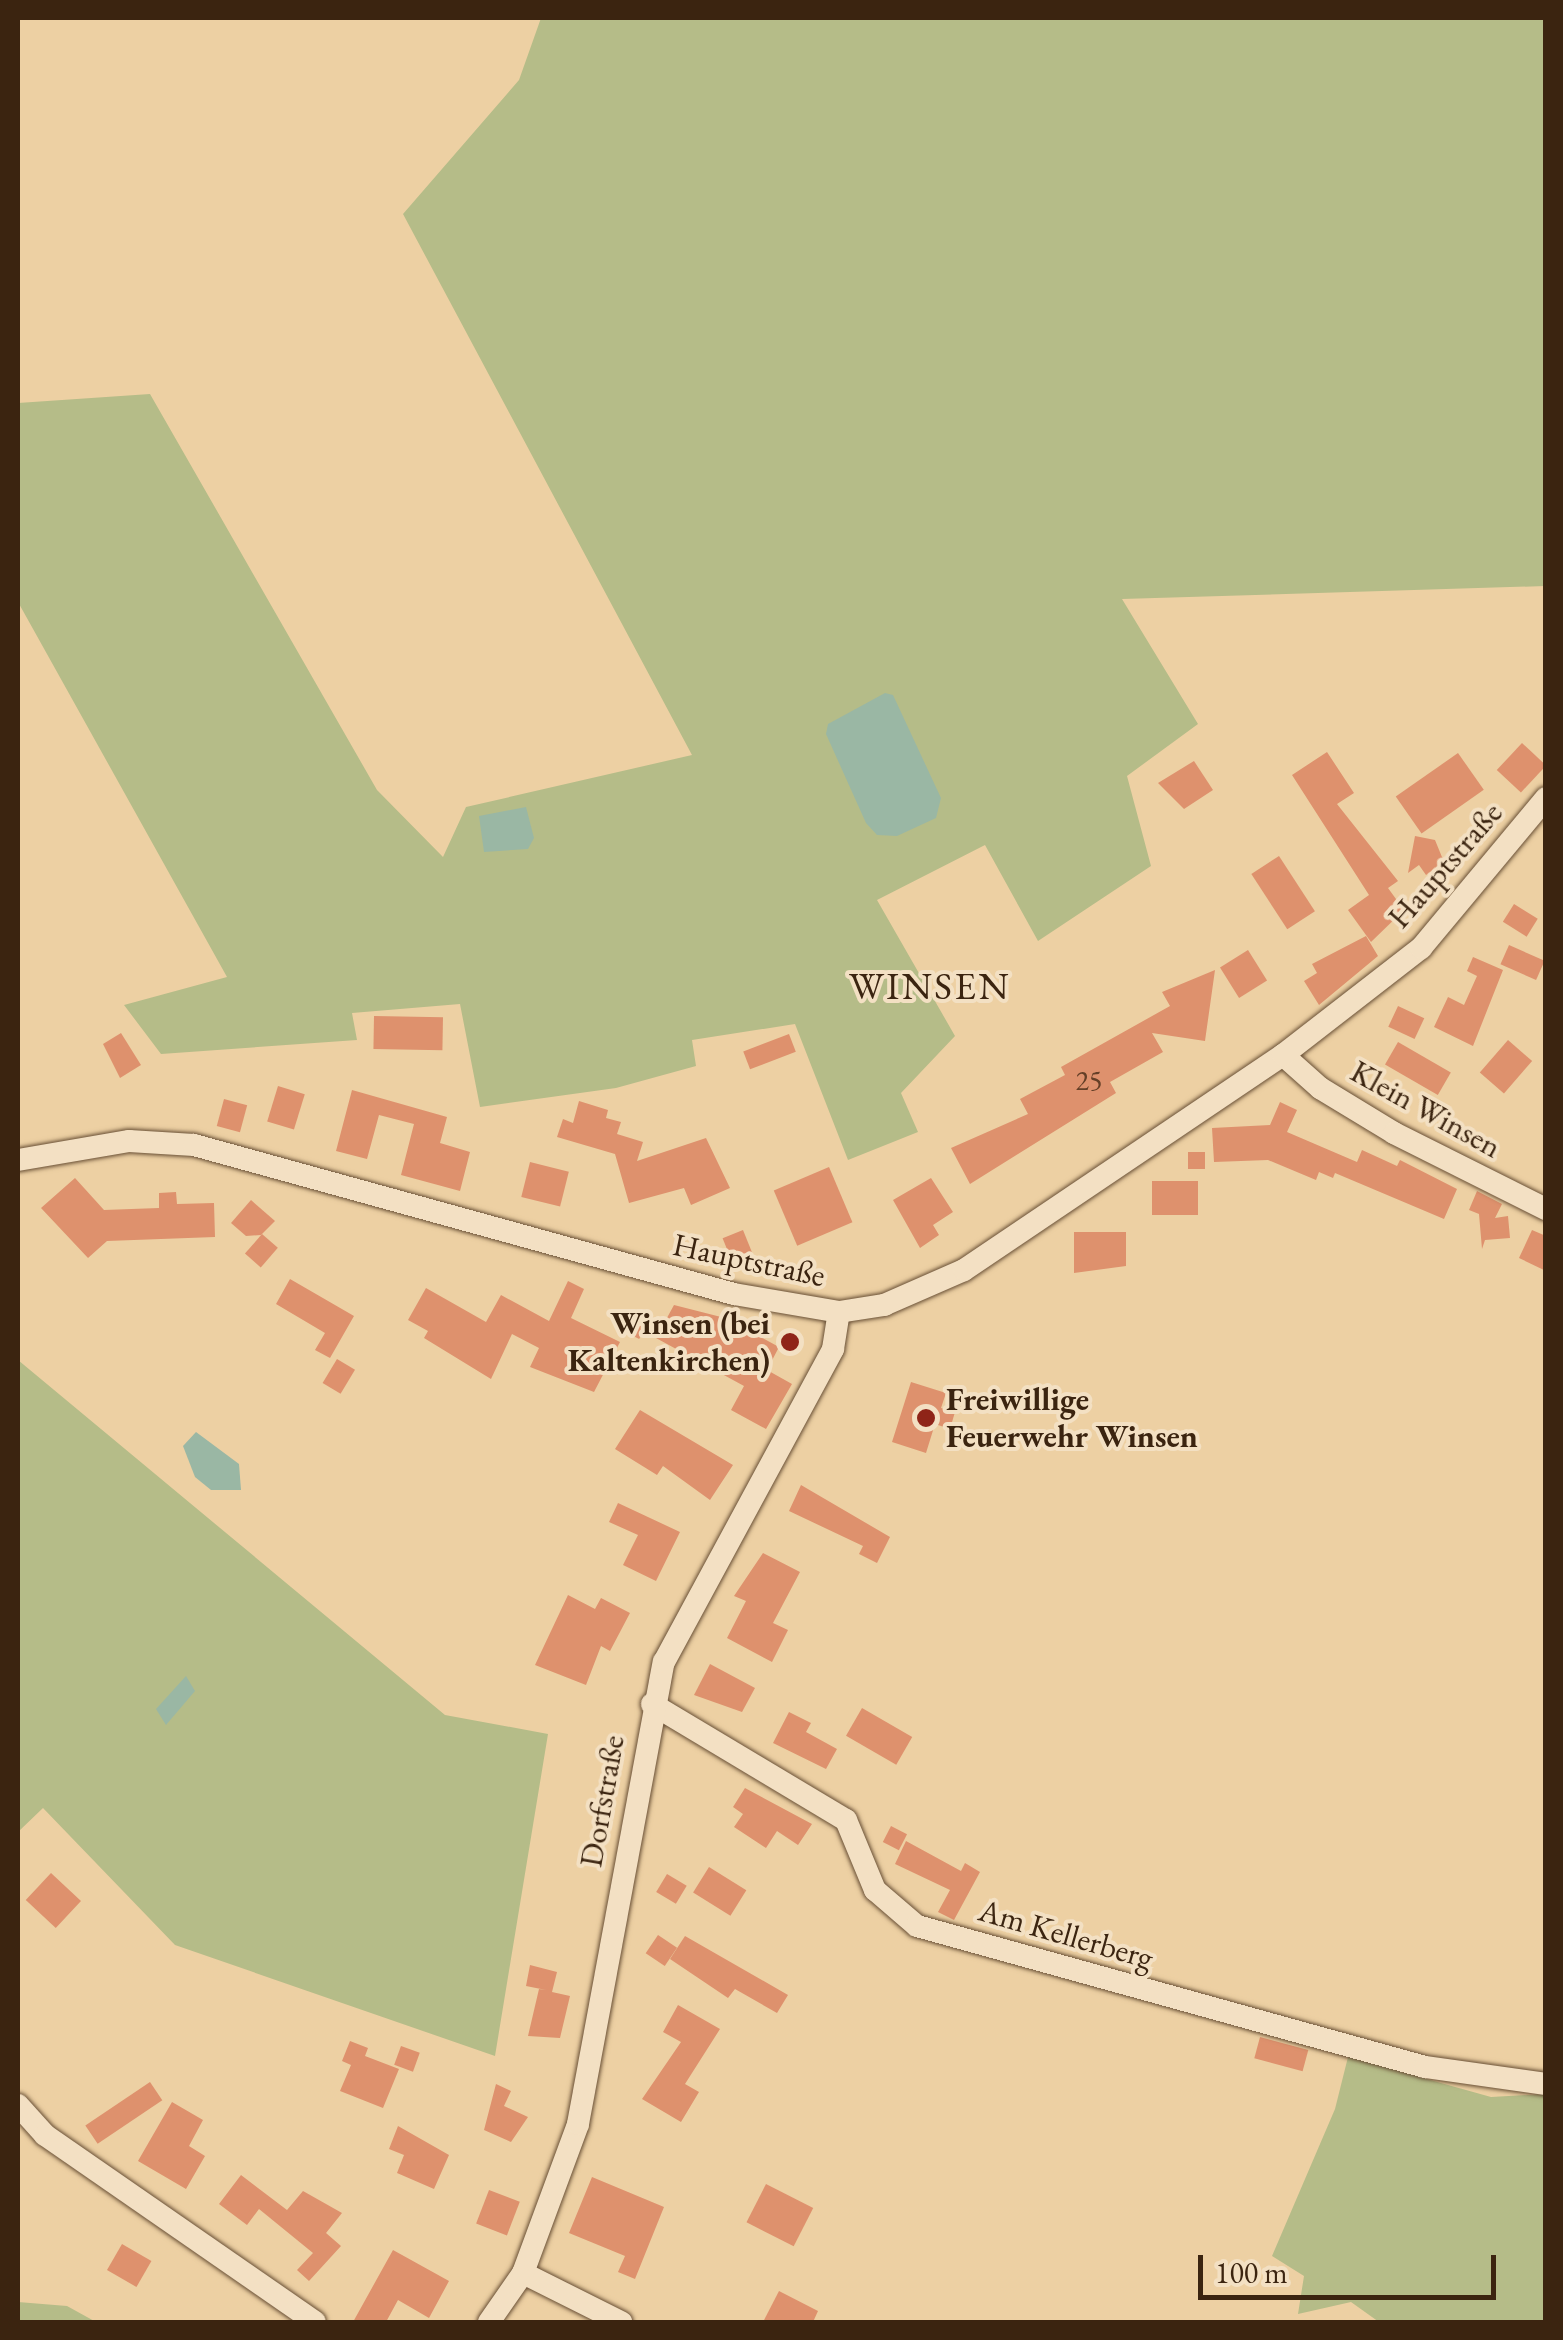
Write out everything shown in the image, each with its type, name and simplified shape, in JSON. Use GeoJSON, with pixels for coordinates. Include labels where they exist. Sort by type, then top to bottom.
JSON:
{"type":"FeatureCollection","features":[{"type":"Feature","properties":{"kind":"street","name":"Hauptstraße"},"geometry":{"type":"LineString","coordinates":[[18,1160],[129,1142],[194,1144],[734,1294],[838,1312],[923,1292],[964,1270],[1283,1055],[1421,948],[1546,798]]}},
{"type":"Feature","properties":{"kind":"street","name":"Klein Winsen"},"geometry":{"type":"LineString","coordinates":[[1283,1055],[1320,1088],[1394,1132],[1546,1208]]}},
{"type":"Feature","properties":{"kind":"street","name":"Dorfstraße"},"geometry":{"type":"LineString","coordinates":[[489,2322],[523,2273],[578,2124],[652,1704],[664,1662],[833,1349],[838,1312]]}},
{"type":"Feature","properties":{"kind":"street","name":"Am Kellerberg"},"geometry":{"type":"LineString","coordinates":[[652,1704],[846,1820],[875,1890],[916,1926],[1425,2067],[1546,2084]]}},
{"type":"Feature","properties":{"kind":"street"},"geometry":{"type":"LineString","coordinates":[[18,2104],[45,2135],[315,2322]]}},
{"type":"Feature","properties":{"kind":"street"},"geometry":{"type":"LineString","coordinates":[[523,2273],[621,2322]]}},
{"type":"Feature","properties":{"kind":"green space"},"geometry":{"type":"Polygon","coordinates":[[[541,18],[1545,18],[1545,586],[1122,599],[1198,724],[1127,776],[1151,866],[1038,941],[985,845],[877,900],[955,1036],[901,1093],[918,1132],[848,1160],[795,1024],[692,1040],[696,1066],[616,1088],[480,1107],[460,1004],[352,1013],[357,1040],[161,1054],[124,1005],[227,977],[18,602],[18,403],[150,394],[377,790],[443,857],[466,807],[692,755],[403,214],[519,80],[541,18]]]}},
{"type":"Feature","properties":{"kind":"green space"},"geometry":{"type":"Polygon","coordinates":[[[18,1360],[445,1715],[548,1734],[495,2056],[175,1945],[43,1808],[18,1832],[18,1360]]]}},
{"type":"Feature","properties":{"kind":"green space"},"geometry":{"type":"Polygon","coordinates":[[[1348,2057],[1491,2097],[1545,2094],[1545,2322],[1379,2322],[1351,2302],[1298,2314],[1304,2276],[1272,2256],[1335,2109],[1348,2057]]]}},
{"type":"Feature","properties":{"kind":"green space"},"geometry":{"type":"Polygon","coordinates":[[[18,2302],[67,2306],[96,2322],[18,2322],[18,2302]]]}},
{"type":"Feature","properties":{"kind":"shaded area"},"geometry":{"type":"Polygon","coordinates":[[[885,693],[893,695],[941,798],[936,818],[897,836],[877,835],[866,823],[826,734],[828,724],[885,693]]]}},
{"type":"Feature","properties":{"kind":"shaded area"},"geometry":{"type":"Polygon","coordinates":[[[526,807],[534,838],[528,849],[484,852],[479,816],[526,807]]]}},
{"type":"Feature","properties":{"kind":"shaded area"},"geometry":{"type":"Polygon","coordinates":[[[196,1432],[239,1464],[241,1490],[211,1490],[195,1477],[183,1446],[196,1432]]]}},
{"type":"Feature","properties":{"kind":"shaded area"},"geometry":{"type":"Polygon","coordinates":[[[186,1676],[195,1691],[166,1725],[156,1709],[186,1676]]]}},
{"type":"Feature","properties":{"kind":"building"},"geometry":{"type":"Polygon","coordinates":[[[1522,743],[1546,766],[1521,793],[1497,770],[1522,743]]]}},
{"type":"Feature","properties":{"kind":"building"},"geometry":{"type":"Polygon","coordinates":[[[1327,752],[1354,793],[1337,804],[1398,881],[1388,888],[1404,910],[1371,942],[1348,910],[1369,895],[1292,775],[1327,752]]]}},
{"type":"Feature","properties":{"kind":"building"},"geometry":{"type":"Polygon","coordinates":[[[1458,753],[1484,790],[1422,833],[1396,797],[1458,753]]]}},
{"type":"Feature","properties":{"kind":"building"},"geometry":{"type":"Polygon","coordinates":[[[1194,761],[1213,790],[1184,809],[1158,783],[1194,761]]]}},
{"type":"Feature","properties":{"kind":"building"},"geometry":{"type":"Polygon","coordinates":[[[1415,836],[1435,840],[1444,862],[1426,875],[1419,865],[1408,873],[1415,836]]]}},
{"type":"Feature","properties":{"kind":"building"},"geometry":{"type":"Polygon","coordinates":[[[1279,856],[1315,911],[1287,929],[1251,874],[1279,856]]]}},
{"type":"Feature","properties":{"kind":"building"},"geometry":{"type":"Polygon","coordinates":[[[1514,904],[1538,919],[1527,937],[1503,922],[1514,904]]]}},
{"type":"Feature","properties":{"kind":"building"},"geometry":{"type":"Polygon","coordinates":[[[1366,936],[1378,956],[1319,1005],[1304,981],[1317,973],[1312,964],[1366,936]]]}},
{"type":"Feature","properties":{"kind":"building"},"geometry":{"type":"Polygon","coordinates":[[[1509,945],[1545,961],[1536,980],[1500,964],[1509,945]]]}},
{"type":"Feature","properties":{"kind":"building"},"geometry":{"type":"Polygon","coordinates":[[[1248,950],[1267,981],[1239,998],[1220,967],[1248,950]]]}},
{"type":"Feature","properties":{"kind":"building"},"geometry":{"type":"Polygon","coordinates":[[[1473,957],[1503,970],[1473,1046],[1434,1027],[1448,997],[1464,1005],[1477,976],[1467,971],[1473,957]]]}},
{"type":"Feature","properties":{"kind":"building"},"geometry":{"type":"Polygon","coordinates":[[[1215,970],[1205,1041],[1152,1033],[1163,1052],[1110,1082],[1116,1093],[970,1184],[951,1148],[1028,1114],[1020,1099],[1065,1075],[1061,1067],[1170,1006],[1162,992],[1215,970]]]}},
{"type":"Feature","properties":{"kind":"building"},"geometry":{"type":"Polygon","coordinates":[[[1398,1006],[1424,1018],[1415,1039],[1388,1027],[1398,1006]]]}},
{"type":"Feature","properties":{"kind":"building"},"geometry":{"type":"Polygon","coordinates":[[[374,1016],[443,1017],[442,1050],[373,1049],[374,1016]]]}},
{"type":"Feature","properties":{"kind":"building"},"geometry":{"type":"Polygon","coordinates":[[[121,1033],[141,1065],[120,1078],[103,1044],[121,1033]]]}},
{"type":"Feature","properties":{"kind":"building"},"geometry":{"type":"Polygon","coordinates":[[[789,1034],[796,1052],[750,1069],[743,1052],[789,1034]]]}},
{"type":"Feature","properties":{"kind":"building"},"geometry":{"type":"Polygon","coordinates":[[[1508,1040],[1532,1061],[1504,1093],[1480,1072],[1508,1040]]]}},
{"type":"Feature","properties":{"kind":"building"},"geometry":{"type":"Polygon","coordinates":[[[1398,1042],[1451,1072],[1438,1095],[1385,1065],[1398,1042]]]}},
{"type":"Feature","properties":{"kind":"building"},"geometry":{"type":"Polygon","coordinates":[[[278,1086],[305,1094],[294,1130],[267,1121],[278,1086]]]}},
{"type":"Feature","properties":{"kind":"building"},"geometry":{"type":"Polygon","coordinates":[[[352,1090],[447,1117],[440,1143],[470,1152],[460,1191],[401,1175],[414,1124],[379,1115],[367,1159],[336,1151],[352,1090]]]}},
{"type":"Feature","properties":{"kind":"building"},"geometry":{"type":"Polygon","coordinates":[[[224,1099],[247,1105],[240,1132],[217,1126],[224,1099]]]}},
{"type":"Feature","properties":{"kind":"building"},"geometry":{"type":"Polygon","coordinates":[[[579,1101],[608,1110],[606,1118],[621,1122],[617,1134],[643,1142],[637,1161],[706,1138],[730,1188],[691,1205],[684,1188],[629,1203],[615,1154],[557,1137],[563,1119],[573,1123],[579,1101]]]}},
{"type":"Feature","properties":{"kind":"building"},"geometry":{"type":"Polygon","coordinates":[[[1280,1102],[1297,1110],[1287,1132],[1357,1162],[1362,1150],[1397,1166],[1400,1160],[1457,1189],[1444,1219],[1335,1173],[1333,1178],[1319,1172],[1316,1180],[1268,1160],[1214,1162],[1212,1128],[1270,1125],[1280,1102]]]}},
{"type":"Feature","properties":{"kind":"building"},"geometry":{"type":"Polygon","coordinates":[[[1188,1152],[1205,1152],[1205,1169],[1188,1169],[1188,1152]]]}},
{"type":"Feature","properties":{"kind":"building"},"geometry":{"type":"Polygon","coordinates":[[[530,1162],[569,1172],[560,1207],[521,1197],[530,1162]]]}},
{"type":"Feature","properties":{"kind":"building"},"geometry":{"type":"Polygon","coordinates":[[[829,1167],[852,1222],[797,1246],[774,1190],[829,1167]]]}},
{"type":"Feature","properties":{"kind":"building"},"geometry":{"type":"Polygon","coordinates":[[[75,1178],[104,1210],[159,1208],[159,1193],[176,1192],[177,1204],[214,1203],[215,1237],[107,1241],[88,1258],[41,1208],[75,1178]]]}},
{"type":"Feature","properties":{"kind":"building"},"geometry":{"type":"Polygon","coordinates":[[[931,1178],[953,1212],[933,1225],[939,1235],[920,1248],[893,1200],[931,1178]]]}},
{"type":"Feature","properties":{"kind":"building"},"geometry":{"type":"Polygon","coordinates":[[[1152,1181],[1198,1181],[1198,1215],[1152,1215],[1152,1181]]]}},
{"type":"Feature","properties":{"kind":"building"},"geometry":{"type":"Polygon","coordinates":[[[1477,1191],[1502,1204],[1495,1218],[1508,1216],[1510,1238],[1485,1240],[1482,1249],[1479,1214],[1469,1210],[1477,1191]]]}},
{"type":"Feature","properties":{"kind":"building"},"geometry":{"type":"Polygon","coordinates":[[[251,1200],[275,1221],[261,1235],[246,1236],[231,1223],[251,1200]]]}},
{"type":"Feature","properties":{"kind":"building"},"geometry":{"type":"Polygon","coordinates":[[[743,1230],[755,1260],[735,1268],[723,1238],[743,1230]]]}},
{"type":"Feature","properties":{"kind":"building"},"geometry":{"type":"Polygon","coordinates":[[[1532,1230],[1546,1236],[1546,1271],[1519,1258],[1532,1230]]]}},
{"type":"Feature","properties":{"kind":"building"},"geometry":{"type":"Polygon","coordinates":[[[1074,1232],[1126,1232],[1126,1266],[1074,1273],[1074,1232]]]}},
{"type":"Feature","properties":{"kind":"building"},"geometry":{"type":"Polygon","coordinates":[[[262,1234],[278,1248],[261,1267],[245,1254],[262,1234]]]}},
{"type":"Feature","properties":{"kind":"building"},"geometry":{"type":"Polygon","coordinates":[[[290,1279],[354,1316],[330,1358],[315,1350],[325,1333],[276,1304],[290,1279]]]}},
{"type":"Feature","properties":{"kind":"building"},"geometry":{"type":"Polygon","coordinates":[[[568,1281],[584,1289],[571,1318],[620,1342],[594,1392],[530,1367],[539,1348],[512,1334],[491,1379],[424,1338],[428,1331],[408,1320],[426,1288],[486,1322],[501,1295],[549,1321],[568,1281]]]}},
{"type":"Feature","properties":{"kind":"building"},"geometry":{"type":"Polygon","coordinates":[[[674,1305],[725,1318],[779,1347],[767,1370],[792,1384],[766,1429],[731,1410],[744,1386],[656,1338],[674,1305]]]}},
{"type":"Feature","properties":{"kind":"building"},"geometry":{"type":"Polygon","coordinates":[[[630,1313],[648,1322],[639,1339],[621,1330],[630,1313]]]}},
{"type":"Feature","properties":{"kind":"building"},"geometry":{"type":"Polygon","coordinates":[[[337,1359],[355,1370],[341,1394],[323,1383],[337,1359]]]}},
{"type":"Feature","properties":{"kind":"building","name":"Freiwillige Feuerwehr Winsen"},"geometry":{"type":"Polygon","coordinates":[[[911,1382],[946,1393],[941,1408],[955,1412],[950,1429],[935,1424],[926,1453],[892,1442],[911,1382]]]}},
{"type":"Feature","properties":{"kind":"building"},"geometry":{"type":"Polygon","coordinates":[[[640,1410],[733,1465],[710,1500],[663,1466],[657,1475],[615,1449],[640,1410]]]}},
{"type":"Feature","properties":{"kind":"building"},"geometry":{"type":"Polygon","coordinates":[[[801,1485],[890,1537],[877,1563],[859,1554],[863,1546],[789,1511],[801,1485]]]}},
{"type":"Feature","properties":{"kind":"building"},"geometry":{"type":"Polygon","coordinates":[[[618,1503],[680,1532],[656,1581],[623,1565],[638,1535],[609,1522],[618,1503]]]}},
{"type":"Feature","properties":{"kind":"building"},"geometry":{"type":"Polygon","coordinates":[[[763,1553],[800,1572],[773,1623],[788,1630],[772,1662],[727,1638],[746,1601],[734,1596],[763,1553]]]}},
{"type":"Feature","properties":{"kind":"building"},"geometry":{"type":"Polygon","coordinates":[[[568,1595],[595,1609],[601,1598],[630,1613],[610,1651],[601,1646],[586,1685],[535,1665],[568,1595]]]}},
{"type":"Feature","properties":{"kind":"building"},"geometry":{"type":"Polygon","coordinates":[[[710,1664],[755,1688],[742,1712],[694,1695],[710,1664]]]}},
{"type":"Feature","properties":{"kind":"building"},"geometry":{"type":"Polygon","coordinates":[[[862,1708],[912,1737],[896,1765],[846,1736],[862,1708]]]}},
{"type":"Feature","properties":{"kind":"building"},"geometry":{"type":"Polygon","coordinates":[[[789,1712],[811,1723],[806,1732],[837,1749],[826,1769],[773,1743],[789,1712]]]}},
{"type":"Feature","properties":{"kind":"building"},"geometry":{"type":"Polygon","coordinates":[[[745,1788],[812,1824],[798,1845],[777,1831],[766,1848],[734,1827],[743,1814],[733,1807],[745,1788]]]}},
{"type":"Feature","properties":{"kind":"building"},"geometry":{"type":"Polygon","coordinates":[[[891,1826],[907,1834],[899,1850],[883,1842],[891,1826]]]}},
{"type":"Feature","properties":{"kind":"building"},"geometry":{"type":"Polygon","coordinates":[[[906,1841],[961,1871],[965,1863],[980,1872],[954,1920],[938,1912],[950,1890],[895,1864],[906,1841]]]}},
{"type":"Feature","properties":{"kind":"building"},"geometry":{"type":"Polygon","coordinates":[[[709,1867],[746,1890],[730,1916],[693,1892],[709,1867]]]}},
{"type":"Feature","properties":{"kind":"building"},"geometry":{"type":"Polygon","coordinates":[[[51,1873],[81,1901],[56,1928],[26,1900],[51,1873]]]}},
{"type":"Feature","properties":{"kind":"building"},"geometry":{"type":"Polygon","coordinates":[[[667,1874],[687,1886],[676,1904],[656,1892],[667,1874]]]}},
{"type":"Feature","properties":{"kind":"building"},"geometry":{"type":"Polygon","coordinates":[[[658,1935],[677,1948],[665,1966],[646,1953],[658,1935]]]}},
{"type":"Feature","properties":{"kind":"building"},"geometry":{"type":"Polygon","coordinates":[[[685,1936],[788,1995],[777,2013],[735,1989],[728,1998],[670,1959],[685,1936]]]}},
{"type":"Feature","properties":{"kind":"building"},"geometry":{"type":"Polygon","coordinates":[[[530,1965],[557,1972],[552,1992],[570,1996],[560,2038],[528,2036],[539,1989],[546,1990],[526,1986],[530,1965]]]}},
{"type":"Feature","properties":{"kind":"building"},"geometry":{"type":"Polygon","coordinates":[[[678,2005],[720,2029],[685,2084],[699,2092],[681,2122],[642,2099],[681,2042],[663,2032],[678,2005]]]}},
{"type":"Feature","properties":{"kind":"building"},"geometry":{"type":"Polygon","coordinates":[[[1260,2037],[1308,2050],[1303,2071],[1254,2058],[1260,2037]]]}},
{"type":"Feature","properties":{"kind":"building"},"geometry":{"type":"Polygon","coordinates":[[[350,2041],[368,2048],[365,2056],[399,2069],[383,2108],[340,2091],[351,2065],[342,2061],[350,2041]]]}},
{"type":"Feature","properties":{"kind":"building"},"geometry":{"type":"Polygon","coordinates":[[[401,2046],[420,2053],[413,2072],[394,2065],[401,2046]]]}},
{"type":"Feature","properties":{"kind":"building"},"geometry":{"type":"Polygon","coordinates":[[[150,2082],[162,2100],[98,2144],[85,2126],[150,2082]]]}},
{"type":"Feature","properties":{"kind":"building"},"geometry":{"type":"Polygon","coordinates":[[[496,2084],[511,2091],[504,2106],[528,2117],[511,2142],[484,2130],[496,2084]]]}},
{"type":"Feature","properties":{"kind":"building"},"geometry":{"type":"Polygon","coordinates":[[[172,2102],[203,2120],[189,2146],[205,2156],[186,2189],[138,2161],[172,2102]]]}},
{"type":"Feature","properties":{"kind":"building"},"geometry":{"type":"Polygon","coordinates":[[[398,2126],[449,2155],[434,2189],[397,2173],[404,2155],[389,2149],[398,2126]]]}},
{"type":"Feature","properties":{"kind":"building"},"geometry":{"type":"Polygon","coordinates":[[[241,2175],[287,2210],[303,2191],[342,2213],[326,2233],[341,2246],[309,2281],[297,2270],[313,2253],[259,2209],[247,2225],[219,2204],[241,2175]]]}},
{"type":"Feature","properties":{"kind":"building"},"geometry":{"type":"Polygon","coordinates":[[[592,2177],[664,2207],[635,2279],[618,2272],[625,2256],[569,2233],[592,2177]]]}},
{"type":"Feature","properties":{"kind":"building"},"geometry":{"type":"Polygon","coordinates":[[[766,2184],[813,2208],[794,2246],[746,2222],[766,2184]]]}},
{"type":"Feature","properties":{"kind":"building"},"geometry":{"type":"Polygon","coordinates":[[[489,2190],[520,2202],[507,2235],[476,2224],[489,2190]]]}},
{"type":"Feature","properties":{"kind":"building"},"geometry":{"type":"Polygon","coordinates":[[[122,2244],[151,2261],[136,2287],[107,2270],[122,2244]]]}},
{"type":"Feature","properties":{"kind":"building"},"geometry":{"type":"Polygon","coordinates":[[[393,2250],[449,2281],[429,2318],[398,2300],[386,2322],[353,2322],[393,2250]]]}},
{"type":"Feature","properties":{"kind":"building"},"geometry":{"type":"Polygon","coordinates":[[[779,2291],[818,2311],[813,2322],[763,2322],[779,2291]]]}},
{"type":"Feature","properties":{"kind":"place","name":"Winsen (bei Kaltenkirchen)"},"geometry":{"type":"Point","coordinates":[790,1342]}},
{"type":"Feature","properties":{"kind":"place","name":"Freiwillige Feuerwehr Winsen"},"geometry":{"type":"Point","coordinates":[926,1418]}},
{"type":"Feature","properties":{"kind":"district","name":"WINSEN"},"geometry":{"type":"Point","coordinates":[930,986]}}]}
